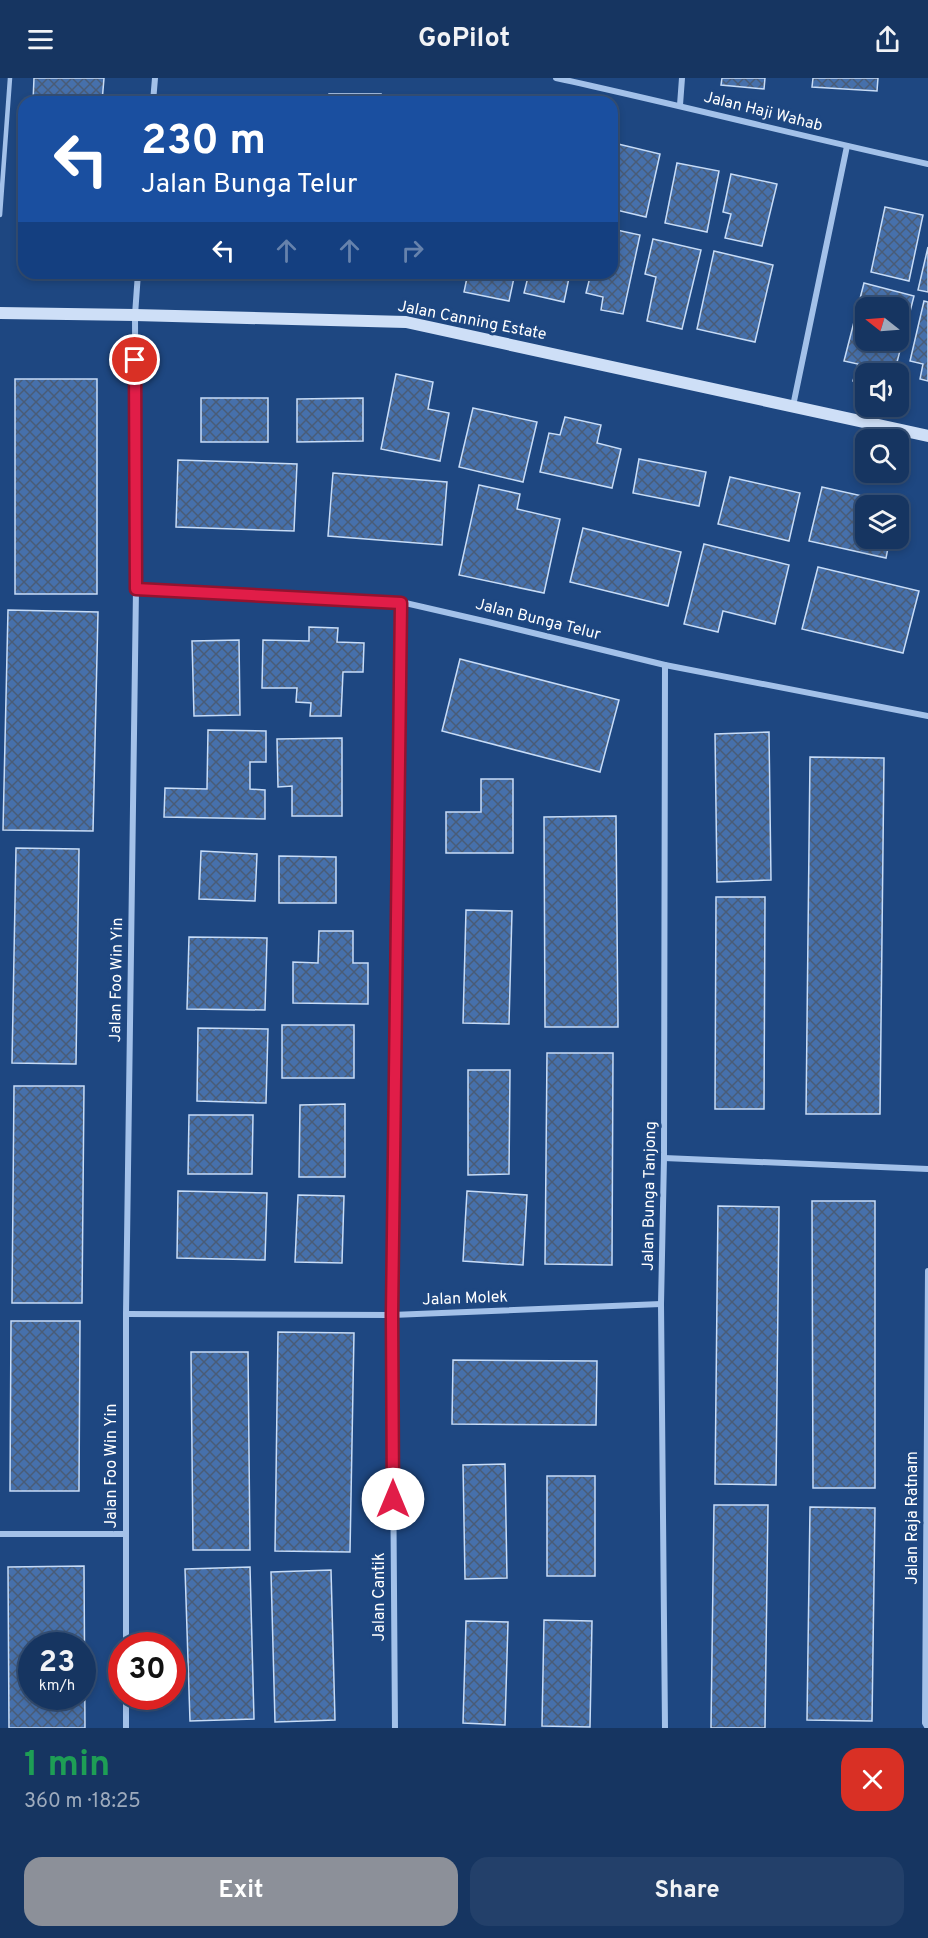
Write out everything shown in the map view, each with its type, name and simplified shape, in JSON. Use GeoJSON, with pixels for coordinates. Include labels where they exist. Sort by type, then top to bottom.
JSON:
{"type":"FeatureCollection","features":[{"type":"Feature","properties":{"kind":"street"},"geometry":{"type":"LineString","coordinates":[[154,96],[155,78]]}},
{"type":"Feature","properties":{"kind":"street","name":"Jalan Haji Wahab"},"geometry":{"type":"LineString","coordinates":[[556,78],[928,164]]}},
{"type":"Feature","properties":{"kind":"street"},"geometry":{"type":"LineString","coordinates":[[680,105],[682,78]]}},
{"type":"Feature","properties":{"kind":"street"},"geometry":{"type":"LineString","coordinates":[[793,406],[847,147]]}},
{"type":"Feature","properties":{"kind":"street","name":"Jalan Foo Win Yin"},"geometry":{"type":"LineString","coordinates":[[126,1632],[126,1314],[136,589],[135,315],[138,279]]}},
{"type":"Feature","properties":{"kind":"street","name":"Jalan Canning Estate"},"geometry":{"type":"LineString","coordinates":[[0,314],[406,322],[928,436]]}},
{"type":"Feature","properties":{"kind":"street","name":"Jalan Bunga Telur"},"geometry":{"type":"LineString","coordinates":[[136,589],[401,603],[665,665],[928,716]]}},
{"type":"Feature","properties":{"kind":"street","name":"Jalan Cantik"},"geometry":{"type":"LineString","coordinates":[[395,1728],[392,1315],[401,603]]}},
{"type":"Feature","properties":{"kind":"street","name":"Jalan Bunga Tanjong"},"geometry":{"type":"LineString","coordinates":[[665,665],[664,1158],[661,1304],[665,1728]]}},
{"type":"Feature","properties":{"kind":"street"},"geometry":{"type":"LineString","coordinates":[[664,1158],[928,1169]]}},
{"type":"Feature","properties":{"kind":"street","name":"Jalan Raja Ratnam"},"geometry":{"type":"LineString","coordinates":[[928,1271],[926,1723],[928,1728]]}},
{"type":"Feature","properties":{"kind":"street","name":"Jalan Molek"},"geometry":{"type":"LineString","coordinates":[[126,1314],[392,1315],[661,1304]]}},
{"type":"Feature","properties":{"kind":"street"},"geometry":{"type":"LineString","coordinates":[[0,1534],[126,1534]]}},
{"type":"Feature","properties":{"kind":"street"},"geometry":{"type":"LineString","coordinates":[[126,1710],[126,1728]]}},
{"type":"Feature","properties":{"kind":"lane"},"geometry":{"type":"LineString","coordinates":[[0,215],[10,78]]}},
{"type":"Feature","properties":{"kind":"building"},"geometry":{"type":"Polygon","coordinates":[[[34,78],[104,78],[102,96],[33,96],[34,78]]]}},
{"type":"Feature","properties":{"kind":"building"},"geometry":{"type":"Polygon","coordinates":[[[722,78],[765,78],[764,89],[721,85],[722,78]]]}},
{"type":"Feature","properties":{"kind":"building"},"geometry":{"type":"Polygon","coordinates":[[[813,78],[878,78],[877,91],[812,87],[813,78]]]}},
{"type":"Feature","properties":{"kind":"building"},"geometry":{"type":"Polygon","coordinates":[[[329,94],[381,94],[381,96],[329,96],[329,94]]]}},
{"type":"Feature","properties":{"kind":"building"},"geometry":{"type":"Polygon","coordinates":[[[618,144],[660,154],[646,217],[618,210],[618,144]]]}},
{"type":"Feature","properties":{"kind":"building"},"geometry":{"type":"Polygon","coordinates":[[[677,163],[719,171],[707,232],[665,223],[677,163]]]}},
{"type":"Feature","properties":{"kind":"building"},"geometry":{"type":"Polygon","coordinates":[[[731,174],[777,184],[762,246],[725,238],[731,214],[723,212],[731,174]]]}},
{"type":"Feature","properties":{"kind":"building"},"geometry":{"type":"Polygon","coordinates":[[[885,207],[923,215],[909,281],[871,272],[885,207]]]}},
{"type":"Feature","properties":{"kind":"building"},"geometry":{"type":"Polygon","coordinates":[[[618,230],[640,235],[623,314],[601,310],[603,297],[586,293],[590,279],[618,279],[618,230]]]}},
{"type":"Feature","properties":{"kind":"building"},"geometry":{"type":"Polygon","coordinates":[[[653,239],[701,250],[682,329],[647,321],[656,277],[645,274],[653,239]]]}},
{"type":"Feature","properties":{"kind":"building"},"geometry":{"type":"Polygon","coordinates":[[[928,247],[928,292],[918,290],[928,247]]]}},
{"type":"Feature","properties":{"kind":"building"},"geometry":{"type":"Polygon","coordinates":[[[714,251],[773,265],[755,342],[697,329],[714,251]]]}},
{"type":"Feature","properties":{"kind":"building"},"geometry":{"type":"Polygon","coordinates":[[[467,279],[514,279],[509,301],[464,292],[467,279]]]}},
{"type":"Feature","properties":{"kind":"building"},"geometry":{"type":"Polygon","coordinates":[[[528,279],[569,279],[564,302],[524,293],[528,279]]]}},
{"type":"Feature","properties":{"kind":"building"},"geometry":{"type":"Polygon","coordinates":[[[864,283],[914,296],[909,316],[909,297],[860,297],[864,283]]]}},
{"type":"Feature","properties":{"kind":"building"},"geometry":{"type":"Polygon","coordinates":[[[924,301],[928,302],[928,381],[920,379],[923,364],[910,361],[924,301]]]}},
{"type":"Feature","properties":{"kind":"building"},"geometry":{"type":"Polygon","coordinates":[[[855,318],[855,351],[900,351],[897,363],[855,363],[844,361],[855,318]]]}},
{"type":"Feature","properties":{"kind":"building"},"geometry":{"type":"Polygon","coordinates":[[[396,374],[433,382],[428,409],[449,413],[440,461],[381,449],[396,374]]]}},
{"type":"Feature","properties":{"kind":"building"},"geometry":{"type":"Polygon","coordinates":[[[15,379],[97,379],[97,594],[15,594],[15,379]]]}},
{"type":"Feature","properties":{"kind":"building"},"geometry":{"type":"Polygon","coordinates":[[[201,398],[268,398],[268,442],[201,442],[201,398]]]}},
{"type":"Feature","properties":{"kind":"building"},"geometry":{"type":"Polygon","coordinates":[[[363,398],[363,441],[297,442],[297,399],[363,398]]]}},
{"type":"Feature","properties":{"kind":"building"},"geometry":{"type":"Polygon","coordinates":[[[473,408],[537,422],[523,482],[459,467],[473,408]]]}},
{"type":"Feature","properties":{"kind":"building"},"geometry":{"type":"Polygon","coordinates":[[[565,417],[601,425],[597,443],[621,449],[612,488],[540,472],[549,433],[560,435],[565,417]]]}},
{"type":"Feature","properties":{"kind":"building"},"geometry":{"type":"Polygon","coordinates":[[[639,459],[706,472],[699,506],[633,493],[639,459]]]}},
{"type":"Feature","properties":{"kind":"building"},"geometry":{"type":"Polygon","coordinates":[[[178,460],[297,464],[294,531],[176,527],[178,460]]]}},
{"type":"Feature","properties":{"kind":"building"},"geometry":{"type":"Polygon","coordinates":[[[333,473],[447,482],[442,545],[328,536],[333,473]]]}},
{"type":"Feature","properties":{"kind":"building"},"geometry":{"type":"Polygon","coordinates":[[[730,477],[800,493],[789,541],[718,524],[730,477]]]}},
{"type":"Feature","properties":{"kind":"building"},"geometry":{"type":"Polygon","coordinates":[[[479,485],[520,494],[517,509],[560,519],[544,593],[459,575],[479,485]]]}},
{"type":"Feature","properties":{"kind":"building"},"geometry":{"type":"Polygon","coordinates":[[[822,487],[858,495],[855,495],[855,549],[888,549],[886,558],[809,541],[822,487]]]}},
{"type":"Feature","properties":{"kind":"building"},"geometry":{"type":"Polygon","coordinates":[[[583,528],[681,552],[668,606],[570,582],[583,528]]]}},
{"type":"Feature","properties":{"kind":"building"},"geometry":{"type":"Polygon","coordinates":[[[704,544],[789,565],[775,624],[723,611],[718,632],[684,624],[704,544]]]}},
{"type":"Feature","properties":{"kind":"building"},"geometry":{"type":"Polygon","coordinates":[[[818,567],[919,591],[903,653],[802,629],[818,567]]]}},
{"type":"Feature","properties":{"kind":"building"},"geometry":{"type":"Polygon","coordinates":[[[8,610],[98,612],[93,831],[3,830],[8,610]]]}},
{"type":"Feature","properties":{"kind":"building"},"geometry":{"type":"Polygon","coordinates":[[[309,627],[338,628],[337,642],[364,643],[363,672],[343,672],[341,716],[310,716],[311,703],[296,702],[297,688],[262,688],[263,640],[309,641],[309,627]]]}},
{"type":"Feature","properties":{"kind":"building"},"geometry":{"type":"Polygon","coordinates":[[[239,640],[240,715],[194,716],[192,641],[239,640]]]}},
{"type":"Feature","properties":{"kind":"building"},"geometry":{"type":"Polygon","coordinates":[[[460,659],[619,700],[600,772],[442,731],[460,659]]]}},
{"type":"Feature","properties":{"kind":"building"},"geometry":{"type":"Polygon","coordinates":[[[208,730],[266,731],[266,762],[250,762],[250,789],[265,790],[265,819],[164,817],[165,788],[207,789],[208,730]]]}},
{"type":"Feature","properties":{"kind":"building"},"geometry":{"type":"Polygon","coordinates":[[[769,732],[771,880],[717,882],[715,734],[769,732]]]}},
{"type":"Feature","properties":{"kind":"building"},"geometry":{"type":"Polygon","coordinates":[[[342,738],[342,816],[292,816],[292,786],[278,787],[277,739],[342,738]]]}},
{"type":"Feature","properties":{"kind":"building"},"geometry":{"type":"Polygon","coordinates":[[[810,757],[884,758],[880,1114],[806,1114],[810,757]]]}},
{"type":"Feature","properties":{"kind":"building"},"geometry":{"type":"Polygon","coordinates":[[[481,779],[513,779],[513,853],[446,853],[446,812],[481,812],[481,779]]]}},
{"type":"Feature","properties":{"kind":"building"},"geometry":{"type":"Polygon","coordinates":[[[616,816],[618,1027],[545,1027],[544,817],[616,816]]]}},
{"type":"Feature","properties":{"kind":"building"},"geometry":{"type":"Polygon","coordinates":[[[16,848],[79,849],[76,1064],[12,1063],[16,848]]]}},
{"type":"Feature","properties":{"kind":"building"},"geometry":{"type":"Polygon","coordinates":[[[201,851],[257,854],[255,901],[199,899],[201,851]]]}},
{"type":"Feature","properties":{"kind":"building"},"geometry":{"type":"Polygon","coordinates":[[[279,856],[336,857],[336,903],[279,903],[279,856]]]}},
{"type":"Feature","properties":{"kind":"building"},"geometry":{"type":"Polygon","coordinates":[[[716,897],[765,897],[764,1109],[715,1109],[716,897]]]}},
{"type":"Feature","properties":{"kind":"building"},"geometry":{"type":"Polygon","coordinates":[[[466,910],[512,911],[509,1024],[463,1023],[466,910]]]}},
{"type":"Feature","properties":{"kind":"building"},"geometry":{"type":"Polygon","coordinates":[[[319,931],[353,931],[353,963],[368,963],[368,1004],[293,1003],[293,962],[318,963],[319,931]]]}},
{"type":"Feature","properties":{"kind":"building"},"geometry":{"type":"Polygon","coordinates":[[[189,937],[267,938],[265,1010],[187,1009],[189,937]]]}},
{"type":"Feature","properties":{"kind":"building"},"geometry":{"type":"Polygon","coordinates":[[[282,1025],[354,1025],[354,1078],[282,1078],[282,1025]]]}},
{"type":"Feature","properties":{"kind":"building"},"geometry":{"type":"Polygon","coordinates":[[[198,1028],[268,1029],[266,1103],[197,1101],[198,1028]]]}},
{"type":"Feature","properties":{"kind":"building"},"geometry":{"type":"Polygon","coordinates":[[[547,1053],[613,1053],[612,1265],[545,1264],[547,1053]]]}},
{"type":"Feature","properties":{"kind":"building"},"geometry":{"type":"Polygon","coordinates":[[[468,1070],[510,1070],[509,1174],[468,1175],[468,1070]]]}},
{"type":"Feature","properties":{"kind":"building"},"geometry":{"type":"Polygon","coordinates":[[[14,1086],[84,1086],[82,1303],[12,1303],[14,1086]]]}},
{"type":"Feature","properties":{"kind":"building"},"geometry":{"type":"Polygon","coordinates":[[[345,1104],[345,1177],[299,1177],[300,1105],[345,1104]]]}},
{"type":"Feature","properties":{"kind":"building"},"geometry":{"type":"Polygon","coordinates":[[[189,1115],[253,1115],[252,1174],[188,1174],[189,1115]]]}},
{"type":"Feature","properties":{"kind":"building"},"geometry":{"type":"Polygon","coordinates":[[[178,1191],[267,1193],[265,1260],[177,1258],[178,1191]]]}},
{"type":"Feature","properties":{"kind":"building"},"geometry":{"type":"Polygon","coordinates":[[[467,1191],[527,1195],[523,1265],[463,1261],[467,1191]]]}},
{"type":"Feature","properties":{"kind":"building"},"geometry":{"type":"Polygon","coordinates":[[[298,1195],[344,1196],[342,1263],[295,1262],[298,1195]]]}},
{"type":"Feature","properties":{"kind":"building"},"geometry":{"type":"Polygon","coordinates":[[[812,1201],[875,1201],[875,1488],[813,1488],[812,1201]]]}},
{"type":"Feature","properties":{"kind":"building"},"geometry":{"type":"Polygon","coordinates":[[[718,1206],[779,1207],[776,1485],[715,1484],[718,1206]]]}},
{"type":"Feature","properties":{"kind":"building"},"geometry":{"type":"Polygon","coordinates":[[[11,1321],[80,1321],[79,1491],[10,1491],[11,1321]]]}},
{"type":"Feature","properties":{"kind":"building"},"geometry":{"type":"Polygon","coordinates":[[[278,1332],[354,1333],[350,1552],[275,1551],[278,1332]]]}},
{"type":"Feature","properties":{"kind":"building"},"geometry":{"type":"Polygon","coordinates":[[[191,1352],[248,1352],[250,1550],[193,1550],[191,1352]]]}},
{"type":"Feature","properties":{"kind":"building"},"geometry":{"type":"Polygon","coordinates":[[[453,1360],[597,1361],[596,1425],[452,1424],[453,1360]]]}},
{"type":"Feature","properties":{"kind":"building"},"geometry":{"type":"Polygon","coordinates":[[[505,1464],[507,1578],[465,1579],[463,1465],[505,1464]]]}},
{"type":"Feature","properties":{"kind":"building"},"geometry":{"type":"Polygon","coordinates":[[[547,1476],[595,1476],[595,1576],[547,1576],[547,1476]]]}},
{"type":"Feature","properties":{"kind":"building"},"geometry":{"type":"Polygon","coordinates":[[[714,1505],[768,1505],[765,1728],[711,1728],[714,1505]]]}},
{"type":"Feature","properties":{"kind":"building"},"geometry":{"type":"Polygon","coordinates":[[[810,1507],[875,1508],[872,1721],[807,1720],[810,1507]]]}},
{"type":"Feature","properties":{"kind":"building"},"geometry":{"type":"Polygon","coordinates":[[[84,1566],[84,1632],[18,1632],[18,1710],[85,1710],[85,1728],[9,1728],[8,1567],[84,1566]]]}},
{"type":"Feature","properties":{"kind":"building"},"geometry":{"type":"Polygon","coordinates":[[[250,1567],[254,1719],[190,1721],[185,1569],[250,1567]]]}},
{"type":"Feature","properties":{"kind":"building"},"geometry":{"type":"Polygon","coordinates":[[[331,1570],[335,1720],[275,1722],[271,1572],[331,1570]]]}},
{"type":"Feature","properties":{"kind":"building"},"geometry":{"type":"Polygon","coordinates":[[[544,1620],[592,1621],[590,1727],[542,1726],[544,1620]]]}},
{"type":"Feature","properties":{"kind":"building"},"geometry":{"type":"Polygon","coordinates":[[[466,1621],[508,1622],[505,1725],[463,1723],[466,1621]]]}},
{"type":"Feature","properties":{"kind":"route"},"geometry":{"type":"LineString","coordinates":[[135,360],[136,589],[401,603],[392,1315],[393,1499]]}}]}
